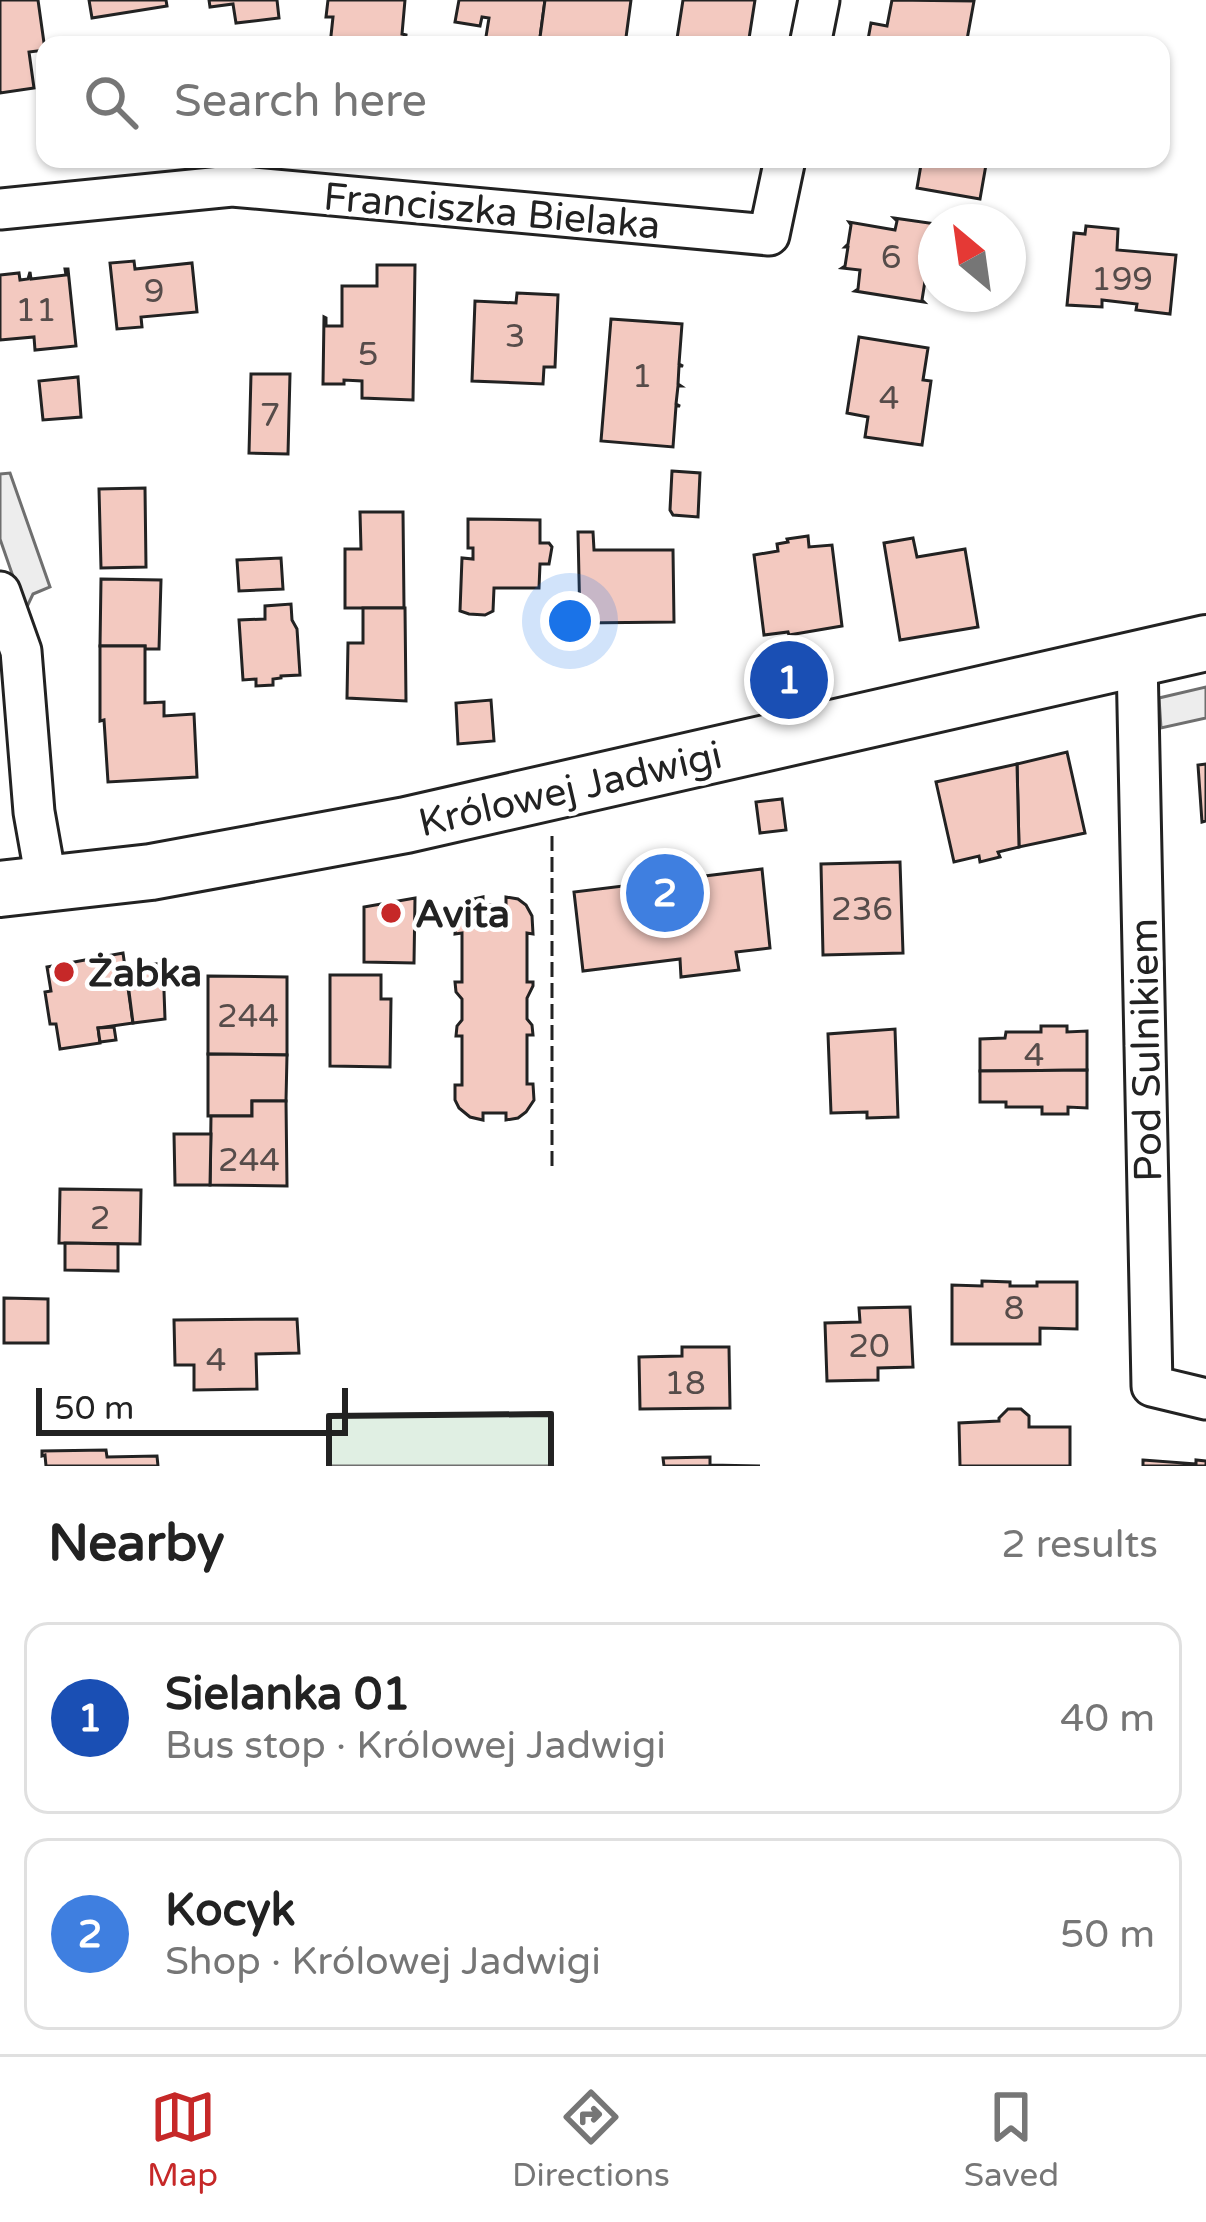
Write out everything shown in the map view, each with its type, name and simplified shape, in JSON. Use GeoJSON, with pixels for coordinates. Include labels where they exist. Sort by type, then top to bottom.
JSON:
{"type":"FeatureCollection","features":[{"type":"Feature","properties":{"kind":"street"},"geometry":{"type":"LineString","coordinates":[[812,36],[819,0]]}},
{"type":"Feature","properties":{"kind":"street","name":"Franciszka Bielaka"},"geometry":{"type":"LineString","coordinates":[[0,208],[232,186],[769,235],[783,168]]}},
{"type":"Feature","properties":{"kind":"street"},"geometry":{"type":"LineString","coordinates":[[0,592],[21,651],[34,812],[24,887]]}},
{"type":"Feature","properties":{"kind":"street","name":"Królowej Jadwigi"},"geometry":{"type":"LineString","coordinates":[[24,887],[151,872],[406,825],[1206,643]]}},
{"type":"Feature","properties":{"kind":"street","name":"Pod Sulnikiem"},"geometry":{"type":"LineString","coordinates":[[1137,659],[1152,1386],[1206,1399]]}},
{"type":"Feature","properties":{"kind":"green space"},"geometry":{"type":"Polygon","coordinates":[[[552,1413],[552,1466],[328,1466],[328,1415],[552,1413]]]}},
{"type":"Feature","properties":{"kind":"shaded area"},"geometry":{"type":"Polygon","coordinates":[[[10,473],[50,587],[33,594],[25,611],[0,539],[0,474],[10,473]]]}},
{"type":"Feature","properties":{"kind":"shaded area"},"geometry":{"type":"Polygon","coordinates":[[[1206,687],[1206,718],[1161,728],[1159,698],[1206,687]]]}},
{"type":"Feature","properties":{"kind":"building"},"geometry":{"type":"Polygon","coordinates":[[[0,0],[38,0],[43,36],[36,36],[36,51],[29,52],[34,88],[0,93],[0,0]]]}},
{"type":"Feature","properties":{"kind":"building"},"geometry":{"type":"Polygon","coordinates":[[[89,0],[166,0],[167,6],[92,18],[89,0]]]}},
{"type":"Feature","properties":{"kind":"building"},"geometry":{"type":"Polygon","coordinates":[[[209,0],[277,0],[279,18],[236,23],[233,4],[210,7],[209,0]]]}},
{"type":"Feature","properties":{"kind":"building"},"geometry":{"type":"Polygon","coordinates":[[[328,0],[405,0],[402,34],[406,36],[331,36],[333,17],[326,17],[328,0]]]}},
{"type":"Feature","properties":{"kind":"building"},"geometry":{"type":"Polygon","coordinates":[[[459,0],[545,0],[540,36],[486,36],[489,18],[482,17],[480,26],[455,22],[459,0]]]}},
{"type":"Feature","properties":{"kind":"building"},"geometry":{"type":"Polygon","coordinates":[[[545,0],[631,0],[626,36],[540,36],[545,0]]]}},
{"type":"Feature","properties":{"kind":"building"},"geometry":{"type":"Polygon","coordinates":[[[683,0],[755,0],[749,36],[677,36],[683,0]]]}},
{"type":"Feature","properties":{"kind":"building"},"geometry":{"type":"Polygon","coordinates":[[[892,0],[974,1],[968,36],[869,36],[871,23],[887,26],[892,0]]]}},
{"type":"Feature","properties":{"kind":"building"},"geometry":{"type":"Polygon","coordinates":[[[920,168],[985,168],[980,199],[917,188],[920,168]]]}},
{"type":"Feature","properties":{"kind":"building"},"geometry":{"type":"Polygon","coordinates":[[[894,218],[918,221],[918,301],[855,291],[860,270],[842,268],[849,222],[895,230],[894,218]]]}},
{"type":"Feature","properties":{"kind":"building"},"geometry":{"type":"Polygon","coordinates":[[[1086,226],[1118,229],[1117,250],[1176,255],[1170,314],[1102,300],[1102,307],[1067,305],[1074,233],[1085,234],[1086,226]]]}},
{"type":"Feature","properties":{"kind":"building"},"geometry":{"type":"Polygon","coordinates":[[[134,261],[135,269],[192,263],[197,312],[141,317],[142,327],[117,329],[110,263],[134,261]]]}},
{"type":"Feature","properties":{"kind":"building"},"geometry":{"type":"Polygon","coordinates":[[[377,265],[415,265],[413,400],[362,398],[362,381],[323,384],[324,317],[326,326],[342,326],[342,286],[377,286],[377,265]]]}},
{"type":"Feature","properties":{"kind":"building"},"geometry":{"type":"Polygon","coordinates":[[[68,269],[76,346],[35,350],[34,337],[0,340],[0,275],[19,273],[20,280],[28,279],[30,272],[31,279],[66,275],[68,269]]]}},
{"type":"Feature","properties":{"kind":"building"},"geometry":{"type":"Polygon","coordinates":[[[517,293],[558,295],[555,367],[544,367],[543,384],[472,381],[475,301],[516,303],[517,293]]]}},
{"type":"Feature","properties":{"kind":"building"},"geometry":{"type":"Polygon","coordinates":[[[611,319],[682,324],[679,364],[683,366],[679,366],[676,404],[680,406],[676,406],[673,447],[601,441],[611,319]]]}},
{"type":"Feature","properties":{"kind":"building"},"geometry":{"type":"Polygon","coordinates":[[[859,337],[928,348],[923,380],[931,381],[922,445],[865,437],[868,417],[847,413],[859,337]]]}},
{"type":"Feature","properties":{"kind":"building"},"geometry":{"type":"Polygon","coordinates":[[[251,374],[290,374],[288,454],[249,453],[251,374]]]}},
{"type":"Feature","properties":{"kind":"building"},"geometry":{"type":"Polygon","coordinates":[[[78,377],[81,417],[43,420],[39,381],[78,377]]]}},
{"type":"Feature","properties":{"kind":"building"},"geometry":{"type":"Polygon","coordinates":[[[672,471],[700,473],[698,517],[673,515],[670,510],[672,471]]]}},
{"type":"Feature","properties":{"kind":"building"},"geometry":{"type":"Polygon","coordinates":[[[145,488],[146,567],[101,568],[99,489],[145,488]]]}},
{"type":"Feature","properties":{"kind":"building"},"geometry":{"type":"Polygon","coordinates":[[[360,512],[403,512],[404,608],[345,608],[345,549],[361,549],[360,512]]]}},
{"type":"Feature","properties":{"kind":"building"},"geometry":{"type":"Polygon","coordinates":[[[468,519],[540,520],[540,543],[552,547],[549,564],[540,564],[539,588],[494,588],[493,611],[485,615],[460,611],[462,558],[473,559],[468,519]]]}},
{"type":"Feature","properties":{"kind":"building"},"geometry":{"type":"Polygon","coordinates":[[[578,532],[593,532],[594,550],[673,550],[674,622],[580,623],[578,532]]]}},
{"type":"Feature","properties":{"kind":"building"},"geometry":{"type":"Polygon","coordinates":[[[808,536],[809,547],[832,545],[842,626],[764,635],[754,555],[778,551],[777,544],[787,539],[808,536]]]}},
{"type":"Feature","properties":{"kind":"building"},"geometry":{"type":"Polygon","coordinates":[[[913,538],[917,557],[965,549],[978,627],[900,640],[884,543],[913,538]]]}},
{"type":"Feature","properties":{"kind":"building"},"geometry":{"type":"Polygon","coordinates":[[[281,558],[283,589],[239,591],[237,560],[281,558]]]}},
{"type":"Feature","properties":{"kind":"building"},"geometry":{"type":"Polygon","coordinates":[[[101,579],[161,580],[159,649],[100,646],[101,579]]]}},
{"type":"Feature","properties":{"kind":"building"},"geometry":{"type":"Polygon","coordinates":[[[291,604],[300,675],[281,676],[273,679],[273,685],[256,686],[256,679],[243,680],[239,620],[265,619],[265,606],[291,604]]]}},
{"type":"Feature","properties":{"kind":"building"},"geometry":{"type":"Polygon","coordinates":[[[363,608],[405,608],[406,701],[347,698],[348,643],[363,643],[363,608]]]}},
{"type":"Feature","properties":{"kind":"building"},"geometry":{"type":"Polygon","coordinates":[[[100,646],[145,646],[145,703],[164,702],[164,716],[194,714],[197,777],[108,782],[104,720],[100,721],[100,646]]]}},
{"type":"Feature","properties":{"kind":"building"},"geometry":{"type":"Polygon","coordinates":[[[491,700],[494,741],[458,744],[456,703],[491,700]]]}},
{"type":"Feature","properties":{"kind":"building"},"geometry":{"type":"Polygon","coordinates":[[[1067,752],[1085,833],[1019,847],[1017,764],[1067,752]]]}},
{"type":"Feature","properties":{"kind":"building"},"geometry":{"type":"Polygon","coordinates":[[[1017,764],[1019,847],[980,862],[979,856],[954,862],[936,782],[1017,764]]]}},
{"type":"Feature","properties":{"kind":"building"},"geometry":{"type":"Polygon","coordinates":[[[1206,764],[1206,821],[1202,822],[1198,765],[1206,764]]]}},
{"type":"Feature","properties":{"kind":"building"},"geometry":{"type":"Polygon","coordinates":[[[782,799],[786,830],[760,833],[756,802],[782,799]]]}},
{"type":"Feature","properties":{"kind":"building"},"geometry":{"type":"Polygon","coordinates":[[[900,862],[903,953],[823,955],[821,864],[900,862]]]}},
{"type":"Feature","properties":{"kind":"building"},"geometry":{"type":"Polygon","coordinates":[[[762,869],[770,948],[736,952],[739,970],[681,977],[680,959],[583,971],[574,892],[762,869]]]}},
{"type":"Feature","properties":{"kind":"building"},"geometry":{"type":"Polygon","coordinates":[[[483,897],[483,905],[506,905],[506,897],[518,899],[532,916],[533,934],[527,933],[527,982],[533,986],[527,998],[527,1019],[533,1035],[527,1035],[527,1084],[533,1084],[534,1100],[518,1118],[506,1120],[506,1113],[483,1113],[483,1120],[470,1117],[455,1100],[455,1085],[462,1085],[462,1036],[456,1036],[462,999],[455,982],[462,982],[462,933],[455,934],[456,919],[462,905],[483,897]]]}},
{"type":"Feature","properties":{"kind":"building"},"geometry":{"type":"Polygon","coordinates":[[[415,898],[414,963],[364,962],[364,907],[415,898]]]}},
{"type":"Feature","properties":{"kind":"building"},"geometry":{"type":"Polygon","coordinates":[[[123,953],[133,1023],[98,1028],[100,1043],[60,1049],[56,1024],[50,1024],[47,967],[123,953]]]}},
{"type":"Feature","properties":{"kind":"building"},"geometry":{"type":"Polygon","coordinates":[[[163,963],[165,1019],[133,1023],[126,968],[163,963]]]}},
{"type":"Feature","properties":{"kind":"building"},"geometry":{"type":"Polygon","coordinates":[[[330,975],[381,975],[381,999],[391,999],[390,1067],[330,1066],[330,975]]]}},
{"type":"Feature","properties":{"kind":"building"},"geometry":{"type":"Polygon","coordinates":[[[208,976],[287,977],[287,1055],[208,1054],[208,976]]]}},
{"type":"Feature","properties":{"kind":"building"},"geometry":{"type":"Polygon","coordinates":[[[1041,1026],[1087,1031],[1087,1070],[980,1071],[980,1039],[1005,1038],[1006,1032],[1041,1032],[1041,1026]]]}},
{"type":"Feature","properties":{"kind":"building"},"geometry":{"type":"Polygon","coordinates":[[[114,1027],[116,1040],[100,1042],[98,1028],[114,1027]]]}},
{"type":"Feature","properties":{"kind":"building"},"geometry":{"type":"Polygon","coordinates":[[[895,1029],[898,1117],[831,1113],[828,1034],[895,1029]]]}},
{"type":"Feature","properties":{"kind":"building"},"geometry":{"type":"Polygon","coordinates":[[[208,1054],[287,1055],[286,1101],[252,1101],[252,1116],[208,1116],[208,1054]]]}},
{"type":"Feature","properties":{"kind":"building"},"geometry":{"type":"Polygon","coordinates":[[[1087,1070],[1087,1108],[1068,1107],[1068,1114],[980,1102],[980,1071],[1087,1070]]]}},
{"type":"Feature","properties":{"kind":"building"},"geometry":{"type":"Polygon","coordinates":[[[252,1101],[286,1101],[287,1186],[210,1185],[211,1116],[252,1116],[252,1101]]]}},
{"type":"Feature","properties":{"kind":"building"},"geometry":{"type":"Polygon","coordinates":[[[174,1134],[211,1134],[210,1185],[175,1185],[174,1134]]]}},
{"type":"Feature","properties":{"kind":"building"},"geometry":{"type":"Polygon","coordinates":[[[60,1189],[141,1190],[140,1244],[59,1243],[60,1189]]]}},
{"type":"Feature","properties":{"kind":"building"},"geometry":{"type":"Polygon","coordinates":[[[65,1243],[118,1244],[118,1271],[65,1270],[65,1243]]]}},
{"type":"Feature","properties":{"kind":"building"},"geometry":{"type":"Polygon","coordinates":[[[982,1281],[1010,1282],[1010,1286],[1077,1282],[1077,1329],[1040,1328],[1040,1344],[952,1344],[952,1285],[982,1286],[982,1281]]]}},
{"type":"Feature","properties":{"kind":"building"},"geometry":{"type":"Polygon","coordinates":[[[4,1298],[48,1299],[48,1343],[4,1343],[4,1298]]]}},
{"type":"Feature","properties":{"kind":"building"},"geometry":{"type":"Polygon","coordinates":[[[910,1307],[913,1367],[878,1368],[878,1380],[827,1381],[825,1323],[860,1322],[859,1308],[910,1307]]]}},
{"type":"Feature","properties":{"kind":"building"},"geometry":{"type":"Polygon","coordinates":[[[297,1319],[299,1353],[256,1354],[257,1389],[194,1390],[194,1365],[175,1365],[174,1320],[297,1319]]]}},
{"type":"Feature","properties":{"kind":"building"},"geometry":{"type":"Polygon","coordinates":[[[682,1347],[729,1347],[730,1408],[640,1409],[639,1357],[682,1356],[682,1347]]]}},
{"type":"Feature","properties":{"kind":"building"},"geometry":{"type":"Polygon","coordinates":[[[1008,1409],[1021,1409],[1029,1416],[1029,1427],[1070,1427],[1070,1466],[960,1466],[959,1423],[999,1421],[1008,1409]]]}},
{"type":"Feature","properties":{"kind":"building"},"geometry":{"type":"Polygon","coordinates":[[[106,1450],[107,1457],[157,1456],[158,1466],[46,1466],[42,1456],[42,1451],[106,1450]]]}},
{"type":"Feature","properties":{"kind":"building"},"geometry":{"type":"Polygon","coordinates":[[[710,1457],[710,1465],[760,1466],[664,1466],[663,1458],[710,1457]]]}},
{"type":"Feature","properties":{"kind":"building"},"geometry":{"type":"Polygon","coordinates":[[[1143,1460],[1196,1464],[1196,1460],[1206,1461],[1206,1466],[1143,1466],[1143,1460]]]}},
{"type":"Feature","properties":{"kind":"fence"},"geometry":{"type":"LineString","coordinates":[[552,836],[552,1166]]}},
{"type":"Feature","properties":{"kind":"wall"},"geometry":{"type":"LineString","coordinates":[[329,1466],[329,1416],[551,1414],[551,1466]]}},
{"type":"Feature","properties":{"kind":"place","name":"Sielanka 01"},"geometry":{"type":"Point","coordinates":[789,680]}},
{"type":"Feature","properties":{"kind":"place","name":"Kocyk"},"geometry":{"type":"Point","coordinates":[665,893]}},
{"type":"Feature","properties":{"kind":"place","name":"Avita"},"geometry":{"type":"Point","coordinates":[391,913]}},
{"type":"Feature","properties":{"kind":"place","name":"Żabka"},"geometry":{"type":"Point","coordinates":[64,972]}}]}
